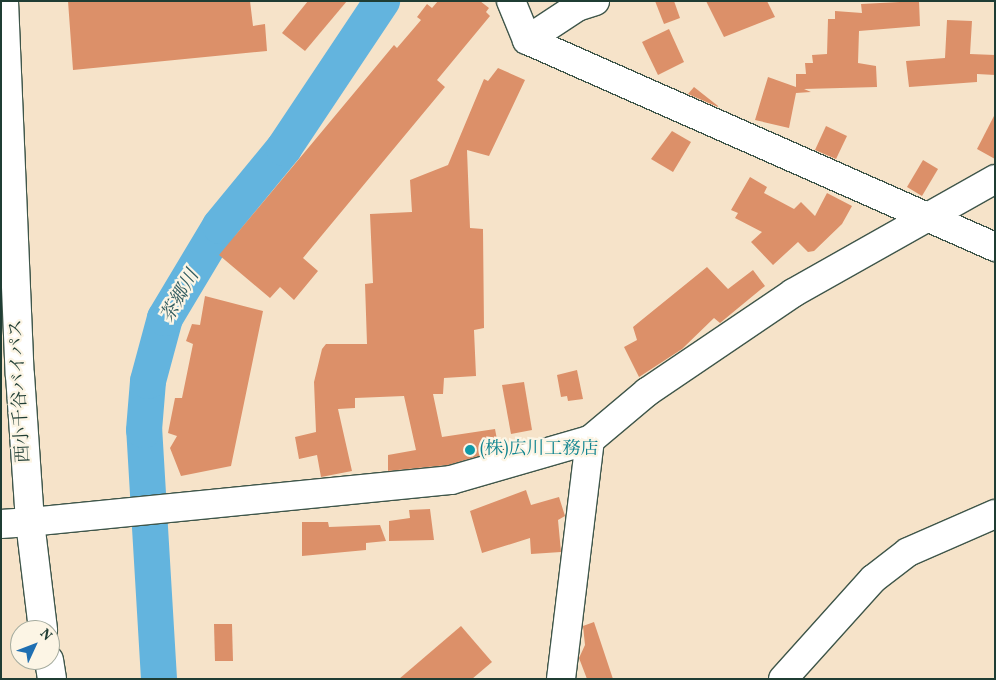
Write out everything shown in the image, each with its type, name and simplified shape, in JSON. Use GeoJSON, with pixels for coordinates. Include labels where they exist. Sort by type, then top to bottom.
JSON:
{"type":"FeatureCollection","features":[{"type":"Feature","properties":{"kind":"main road","name":"西小千谷バイパス"},"geometry":{"type":"LineString","coordinates":[[4,1],[30,522],[42,620]]}},
{"type":"Feature","properties":{"kind":"main road"},"geometry":{"type":"LineString","coordinates":[[511,1],[527,40],[925,219],[995,246]]}},
{"type":"Feature","properties":{"kind":"main road"},"geometry":{"type":"LineString","coordinates":[[527,40],[577,7],[595,1]]}},
{"type":"Feature","properties":{"kind":"main road"},"geometry":{"type":"LineString","coordinates":[[1,524],[119,514],[451,480],[590,440],[647,392],[794,293],[995,179]]}},
{"type":"Feature","properties":{"kind":"main road"},"geometry":{"type":"LineString","coordinates":[[560,679],[590,440]]}},
{"type":"Feature","properties":{"kind":"main road"},"geometry":{"type":"LineString","coordinates":[[783,679],[873,579],[908,552],[995,514]]}},
{"type":"Feature","properties":{"kind":"building"},"geometry":{"type":"Polygon","coordinates":[[[68,1],[250,1],[253,26],[265,24],[267,51],[73,70],[68,1]]]}},
{"type":"Feature","properties":{"kind":"building"},"geometry":{"type":"Polygon","coordinates":[[[308,1],[347,1],[305,51],[282,33],[308,1]]]}},
{"type":"Feature","properties":{"kind":"building"},"geometry":{"type":"Polygon","coordinates":[[[438,1],[480,1],[489,8],[486,12],[490,16],[437,80],[445,87],[303,258],[318,271],[294,300],[280,287],[270,298],[219,255],[394,45],[397,48],[421,20],[417,17],[427,4],[432,8],[438,1]]]}},
{"type":"Feature","properties":{"kind":"building"},"geometry":{"type":"Polygon","coordinates":[[[655,1],[674,1],[680,18],[664,24],[655,1]]]}},
{"type":"Feature","properties":{"kind":"building"},"geometry":{"type":"Polygon","coordinates":[[[706,1],[767,1],[775,17],[724,37],[706,1]]]}},
{"type":"Feature","properties":{"kind":"building"},"geometry":{"type":"Polygon","coordinates":[[[919,1],[920,26],[859,31],[858,63],[876,66],[877,87],[804,89],[811,92],[796,93],[789,128],[755,120],[768,77],[796,87],[796,74],[806,74],[805,63],[813,63],[812,55],[827,54],[828,19],[835,19],[835,11],[862,13],[861,4],[919,1]]]}},
{"type":"Feature","properties":{"kind":"building"},"geometry":{"type":"Polygon","coordinates":[[[947,20],[972,21],[970,54],[995,55],[995,75],[977,74],[977,82],[909,87],[906,61],[945,58],[947,20]]]}},
{"type":"Feature","properties":{"kind":"building"},"geometry":{"type":"Polygon","coordinates":[[[669,29],[684,62],[658,75],[642,42],[669,29]]]}},
{"type":"Feature","properties":{"kind":"building"},"geometry":{"type":"Polygon","coordinates":[[[498,68],[525,80],[489,156],[467,150],[470,228],[483,229],[484,328],[474,330],[476,376],[444,378],[443,394],[433,394],[442,437],[495,429],[499,450],[448,465],[388,471],[388,455],[416,450],[404,396],[355,398],[355,408],[338,409],[352,471],[321,477],[317,455],[299,459],[295,437],[316,432],[314,382],[322,349],[326,344],[367,344],[365,284],[373,283],[370,214],[412,212],[410,180],[448,165],[484,79],[488,81],[498,68]]]}},
{"type":"Feature","properties":{"kind":"building"},"geometry":{"type":"Polygon","coordinates":[[[694,87],[718,106],[718,107],[688,94],[694,87]]]}},
{"type":"Feature","properties":{"kind":"building"},"geometry":{"type":"Polygon","coordinates":[[[995,114],[995,159],[977,149],[995,114]]]}},
{"type":"Feature","properties":{"kind":"building"},"geometry":{"type":"Polygon","coordinates":[[[826,126],[847,136],[836,159],[815,150],[826,126]]]}},
{"type":"Feature","properties":{"kind":"building"},"geometry":{"type":"Polygon","coordinates":[[[672,131],[691,142],[673,172],[651,159],[672,131]]]}},
{"type":"Feature","properties":{"kind":"building"},"geometry":{"type":"Polygon","coordinates":[[[923,160],[938,169],[922,196],[907,187],[923,160]]]}},
{"type":"Feature","properties":{"kind":"building"},"geometry":{"type":"Polygon","coordinates":[[[750,177],[767,187],[764,193],[794,209],[801,202],[815,216],[827,193],[852,206],[842,224],[814,251],[808,252],[798,242],[773,265],[751,242],[762,232],[735,218],[738,213],[731,210],[750,177]]]}},
{"type":"Feature","properties":{"kind":"building"},"geometry":{"type":"Polygon","coordinates":[[[707,267],[728,289],[753,270],[765,286],[720,323],[714,318],[682,349],[639,377],[624,347],[637,340],[633,327],[707,267]]]}},
{"type":"Feature","properties":{"kind":"building"},"geometry":{"type":"Polygon","coordinates":[[[205,296],[263,311],[231,466],[181,476],[170,448],[177,436],[168,433],[175,398],[182,398],[193,344],[186,341],[192,324],[200,325],[205,296]]]}},
{"type":"Feature","properties":{"kind":"building"},"geometry":{"type":"Polygon","coordinates":[[[577,370],[583,399],[568,401],[567,396],[561,397],[557,375],[577,370]]]}},
{"type":"Feature","properties":{"kind":"building"},"geometry":{"type":"Polygon","coordinates":[[[524,382],[532,430],[511,434],[502,385],[524,382]]]}},
{"type":"Feature","properties":{"kind":"building"},"geometry":{"type":"Polygon","coordinates":[[[526,490],[531,505],[559,497],[565,516],[558,520],[561,552],[531,554],[530,538],[482,553],[470,511],[526,490]]]}},
{"type":"Feature","properties":{"kind":"building"},"geometry":{"type":"Polygon","coordinates":[[[430,509],[434,540],[389,541],[389,521],[410,518],[409,510],[430,509]]]}},
{"type":"Feature","properties":{"kind":"building"},"geometry":{"type":"Polygon","coordinates":[[[302,522],[328,522],[329,527],[380,525],[386,541],[366,543],[366,550],[302,556],[302,522]]]}},
{"type":"Feature","properties":{"kind":"building"},"geometry":{"type":"Polygon","coordinates":[[[594,622],[613,679],[587,679],[579,658],[585,645],[583,626],[594,622]]]}},
{"type":"Feature","properties":{"kind":"building"},"geometry":{"type":"Polygon","coordinates":[[[214,624],[232,624],[233,661],[215,661],[214,624]]]}},
{"type":"Feature","properties":{"kind":"building"},"geometry":{"type":"Polygon","coordinates":[[[461,626],[492,662],[472,679],[399,679],[461,626]]]}},
{"type":"Feature","properties":{"kind":"waterway","name":"茶郷川"},"geometry":{"type":"LineString","coordinates":[[159,679],[144,430],[148,381],[165,318],[220,226],[284,148],[382,1]]}},
{"type":"Feature","properties":{"kind":"place","name":"(株)広川工務店"},"geometry":{"type":"Point","coordinates":[470,450]}}]}
